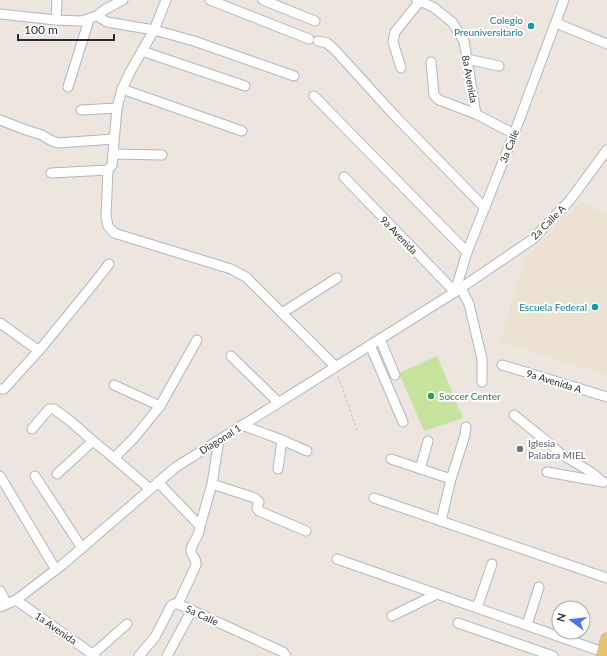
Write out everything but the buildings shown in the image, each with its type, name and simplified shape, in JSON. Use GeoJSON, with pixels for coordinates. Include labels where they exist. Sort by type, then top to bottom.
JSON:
{"type":"FeatureCollection","features":[{"type":"Feature","properties":{"kind":"main road"},"geometry":{"type":"LineString","coordinates":[[603,654],[607,639]]}},
{"type":"Feature","properties":{"kind":"street"},"geometry":{"type":"LineString","coordinates":[[56,20],[57,0]]}},
{"type":"Feature","properties":{"kind":"street"},"geometry":{"type":"LineString","coordinates":[[68,87],[88,23],[97,15],[104,0]]}},
{"type":"Feature","properties":{"kind":"street"},"geometry":{"type":"LineString","coordinates":[[0,14],[81,21],[97,15],[123,0]]}},
{"type":"Feature","properties":{"kind":"street"},"geometry":{"type":"LineString","coordinates":[[166,0],[154,30],[122,89],[117,108],[112,165],[108,170],[106,216],[108,226],[114,233],[231,268],[246,277],[335,367]]}},
{"type":"Feature","properties":{"kind":"street"},"geometry":{"type":"LineString","coordinates":[[210,0],[314,40],[327,43],[395,116],[485,208]]}},
{"type":"Feature","properties":{"kind":"street"},"geometry":{"type":"LineString","coordinates":[[263,0],[314,21]]}},
{"type":"Feature","properties":{"kind":"street","name":"3a Calle"},"geometry":{"type":"LineString","coordinates":[[458,290],[467,252],[514,134],[564,0]]}},
{"type":"Feature","properties":{"kind":"street"},"geometry":{"type":"LineString","coordinates":[[401,68],[393,42],[395,32],[418,1]]}},
{"type":"Feature","properties":{"kind":"street","name":"8a Avenida"},"geometry":{"type":"LineString","coordinates":[[418,1],[433,7],[452,22],[464,41],[476,114],[514,134]]}},
{"type":"Feature","properties":{"kind":"street"},"geometry":{"type":"LineString","coordinates":[[97,15],[107,22],[154,30],[194,41],[294,76]]}},
{"type":"Feature","properties":{"kind":"street"},"geometry":{"type":"LineString","coordinates":[[556,23],[607,44]]}},
{"type":"Feature","properties":{"kind":"street"},"geometry":{"type":"LineString","coordinates":[[142,51],[245,86]]}},
{"type":"Feature","properties":{"kind":"street"},"geometry":{"type":"LineString","coordinates":[[467,59],[499,66]]}},
{"type":"Feature","properties":{"kind":"street"},"geometry":{"type":"LineString","coordinates":[[431,62],[434,95],[439,100],[476,114]]}},
{"type":"Feature","properties":{"kind":"street"},"geometry":{"type":"LineString","coordinates":[[122,89],[242,131]]}},
{"type":"Feature","properties":{"kind":"street"},"geometry":{"type":"LineString","coordinates":[[314,96],[467,252]]}},
{"type":"Feature","properties":{"kind":"street"},"geometry":{"type":"LineString","coordinates":[[81,110],[117,108]]}},
{"type":"Feature","properties":{"kind":"street"},"geometry":{"type":"LineString","coordinates":[[0,120],[42,135],[58,143],[114,139]]}},
{"type":"Feature","properties":{"kind":"street","name":"2a Calle A"},"geometry":{"type":"LineString","coordinates":[[458,290],[533,239],[570,200],[607,150]]}},
{"type":"Feature","properties":{"kind":"street"},"geometry":{"type":"LineString","coordinates":[[113,154],[162,155]]}},
{"type":"Feature","properties":{"kind":"street"},"geometry":{"type":"LineString","coordinates":[[51,173],[108,170]]}},
{"type":"Feature","properties":{"kind":"street","name":"9a Avenida"},"geometry":{"type":"LineString","coordinates":[[344,177],[458,290]]}},
{"type":"Feature","properties":{"kind":"street"},"geometry":{"type":"LineString","coordinates":[[0,389],[4,389],[39,351],[108,264]]}},
{"type":"Feature","properties":{"kind":"street"},"geometry":{"type":"LineString","coordinates":[[282,313],[337,278]]}},
{"type":"Feature","properties":{"kind":"street"},"geometry":{"type":"LineString","coordinates":[[458,290],[469,304],[482,358],[482,382]]}},
{"type":"Feature","properties":{"kind":"street","name":"Diagonal 1"},"geometry":{"type":"LineString","coordinates":[[3,605],[16,600],[56,570],[176,467],[458,290]]}},
{"type":"Feature","properties":{"kind":"street"},"geometry":{"type":"LineString","coordinates":[[0,323],[39,351]]}},
{"type":"Feature","properties":{"kind":"street"},"geometry":{"type":"LineString","coordinates":[[380,339],[395,375]]}},
{"type":"Feature","properties":{"kind":"street"},"geometry":{"type":"LineString","coordinates":[[114,458],[134,438],[160,406],[197,340]]}},
{"type":"Feature","properties":{"kind":"street"},"geometry":{"type":"LineString","coordinates":[[370,345],[403,422]]}},
{"type":"Feature","properties":{"kind":"street"},"geometry":{"type":"LineString","coordinates":[[231,356],[278,402]]}},
{"type":"Feature","properties":{"kind":"street","name":"9a Avenida A"},"geometry":{"type":"LineString","coordinates":[[502,365],[607,397]]}},
{"type":"Feature","properties":{"kind":"street"},"geometry":{"type":"LineString","coordinates":[[114,384],[160,406]]}},
{"type":"Feature","properties":{"kind":"street"},"geometry":{"type":"LineString","coordinates":[[32,429],[49,409],[54,409],[150,489]]}},
{"type":"Feature","properties":{"kind":"street"},"geometry":{"type":"LineString","coordinates":[[514,415],[544,438],[561,454],[591,472],[605,483]]}},
{"type":"Feature","properties":{"kind":"street"},"geometry":{"type":"LineString","coordinates":[[242,425],[307,451]]}},
{"type":"Feature","properties":{"kind":"street"},"geometry":{"type":"LineString","coordinates":[[441,522],[451,479],[462,446],[466,427]]}},
{"type":"Feature","properties":{"kind":"street"},"geometry":{"type":"LineString","coordinates":[[178,604],[197,563],[196,559],[191,553],[191,550],[199,534],[212,484],[220,440]]}},
{"type":"Feature","properties":{"kind":"street"},"geometry":{"type":"LineString","coordinates":[[278,469],[282,440]]}},
{"type":"Feature","properties":{"kind":"street"},"geometry":{"type":"LineString","coordinates":[[57,474],[93,441]]}},
{"type":"Feature","properties":{"kind":"street"},"geometry":{"type":"LineString","coordinates":[[420,469],[428,441]]}},
{"type":"Feature","properties":{"kind":"street"},"geometry":{"type":"LineString","coordinates":[[391,459],[451,479]]}},
{"type":"Feature","properties":{"kind":"street"},"geometry":{"type":"LineString","coordinates":[[547,472],[605,483]]}},
{"type":"Feature","properties":{"kind":"street"},"geometry":{"type":"LineString","coordinates":[[0,476],[56,570]]}},
{"type":"Feature","properties":{"kind":"street"},"geometry":{"type":"LineString","coordinates":[[35,476],[82,548]]}},
{"type":"Feature","properties":{"kind":"street"},"geometry":{"type":"LineString","coordinates":[[158,482],[200,526]]}},
{"type":"Feature","properties":{"kind":"street"},"geometry":{"type":"LineString","coordinates":[[212,484],[255,498],[259,502],[257,508],[259,511],[306,531]]}},
{"type":"Feature","properties":{"kind":"street"},"geometry":{"type":"LineString","coordinates":[[374,498],[607,578]]}},
{"type":"Feature","properties":{"kind":"street"},"geometry":{"type":"LineString","coordinates":[[337,559],[528,625],[603,654]]}},
{"type":"Feature","properties":{"kind":"street"},"geometry":{"type":"LineString","coordinates":[[477,608],[492,564]]}},
{"type":"Feature","properties":{"kind":"street"},"geometry":{"type":"LineString","coordinates":[[528,625],[540,587]]}},
{"type":"Feature","properties":{"kind":"street"},"geometry":{"type":"LineString","coordinates":[[0,591],[3,605]]}},
{"type":"Feature","properties":{"kind":"street"},"geometry":{"type":"LineString","coordinates":[[392,616],[437,594]]}},
{"type":"Feature","properties":{"kind":"street","name":"1a Avenida"},"geometry":{"type":"LineString","coordinates":[[16,600],[94,655]]}},
{"type":"Feature","properties":{"kind":"street","name":"5a Calle"},"geometry":{"type":"LineString","coordinates":[[138,656],[155,637],[174,604],[178,604],[192,610],[283,652],[286,656]]}},
{"type":"Feature","properties":{"kind":"street"},"geometry":{"type":"LineString","coordinates":[[167,656],[192,610]]}},
{"type":"Feature","properties":{"kind":"street"},"geometry":{"type":"LineString","coordinates":[[458,623],[553,656]]}},
{"type":"Feature","properties":{"kind":"street"},"geometry":{"type":"LineString","coordinates":[[94,655],[127,624]]}},
{"type":"Feature","properties":{"kind":"path"},"geometry":{"type":"LineString","coordinates":[[335,367],[358,430]]}},
{"type":"Feature","properties":{"kind":"shaded area"},"geometry":{"type":"Polygon","coordinates":[[[580,202],[607,215],[607,375],[500,342],[525,259],[580,202]]]}},
{"type":"Feature","properties":{"kind":"green space","name":"Soccer Center"},"geometry":{"type":"Polygon","coordinates":[[[437,356],[463,418],[424,431],[399,373],[437,356]]]}},
{"type":"Feature","properties":{"kind":"place","name":"Colegio Preuniversitario"},"geometry":{"type":"Point","coordinates":[531,26]}},
{"type":"Feature","properties":{"kind":"place","name":"Escuela Federal"},"geometry":{"type":"Point","coordinates":[595,307]}},
{"type":"Feature","properties":{"kind":"place","name":"Soccer Center"},"geometry":{"type":"Point","coordinates":[431,396]}},
{"type":"Feature","properties":{"kind":"place","name":"Iglesia Palabra MIEL"},"geometry":{"type":"Point","coordinates":[520,449]}}]}
